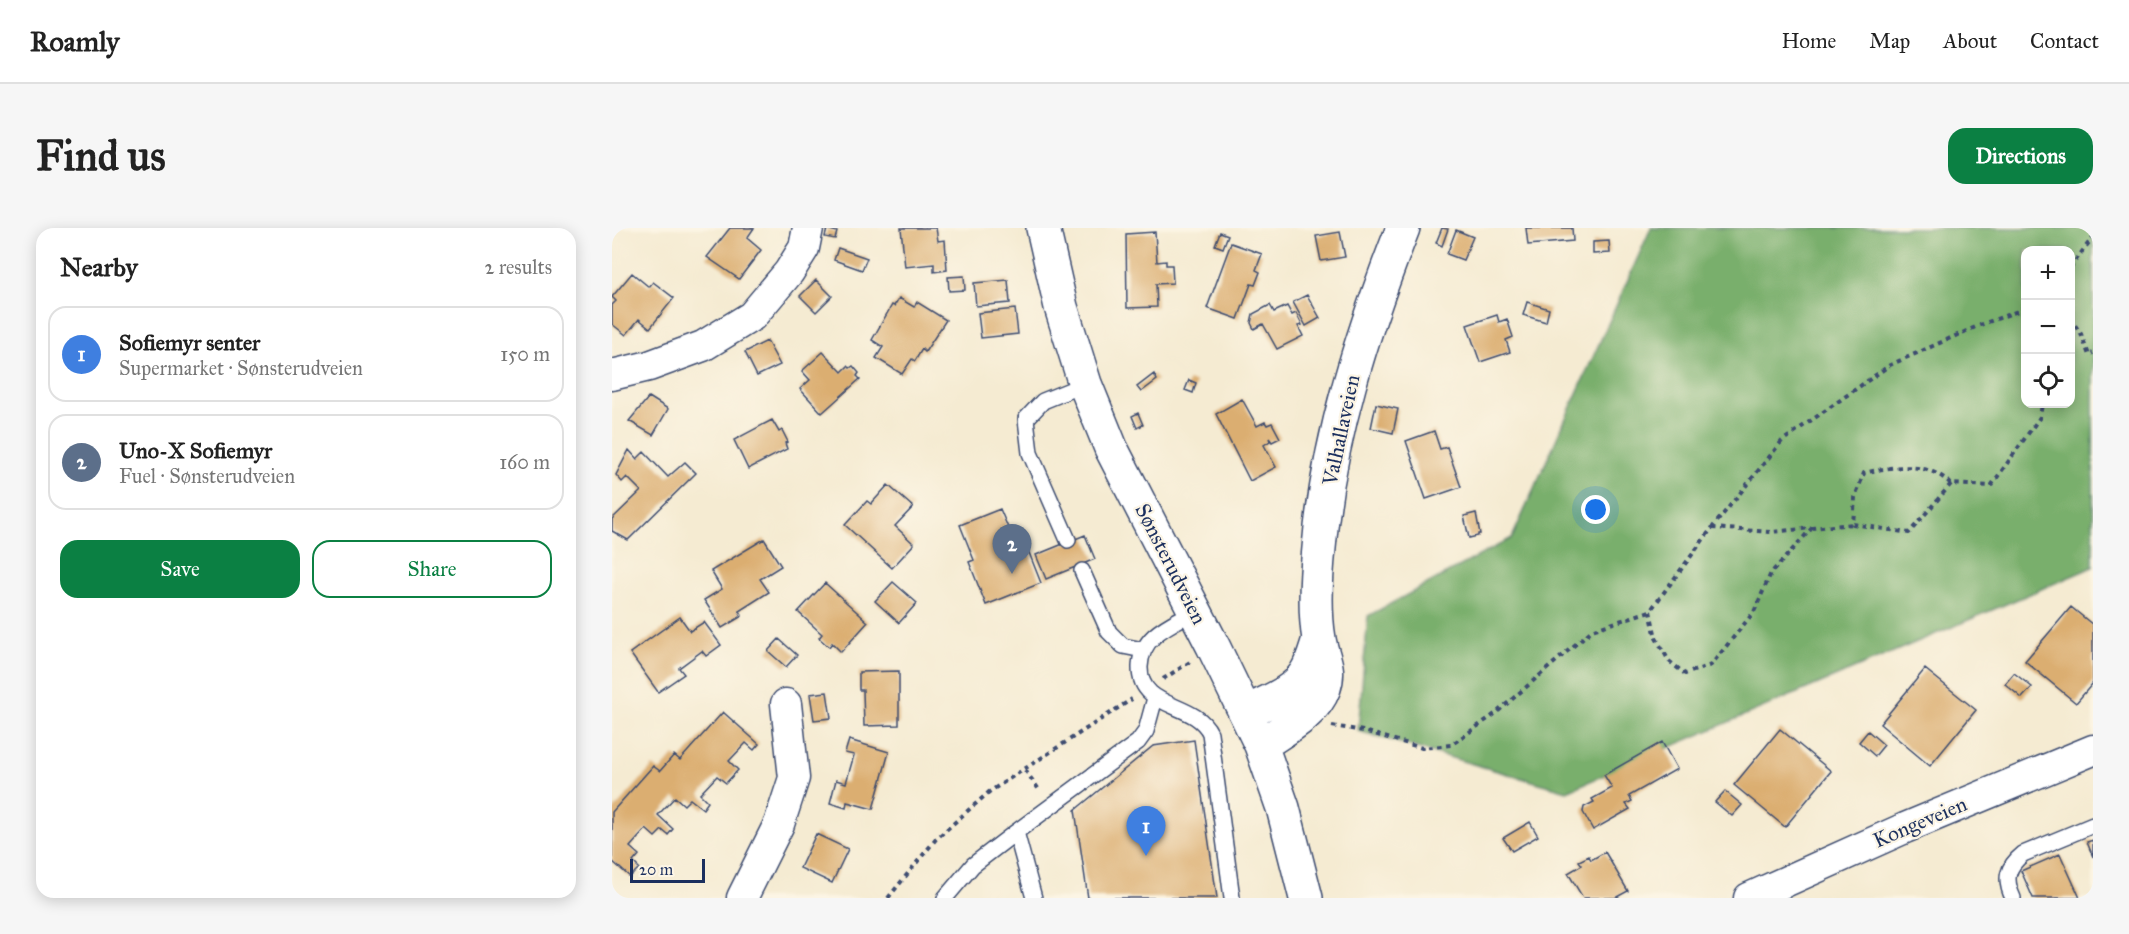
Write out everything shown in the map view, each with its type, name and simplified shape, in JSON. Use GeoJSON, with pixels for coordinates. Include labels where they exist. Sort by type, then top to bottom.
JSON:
{"type":"FeatureCollection","features":[{"type":"Feature","properties":{"kind":"main road","name":"Sønsterudveien"},"geometry":{"type":"LineString","coordinates":[[1043,228],[1061,307],[1085,384],[1111,448],[1261,745],[1283,808],[1306,898]]}},
{"type":"Feature","properties":{"kind":"main road","name":"Valhallaveien"},"geometry":{"type":"LineString","coordinates":[[1261,745],[1298,721],[1319,699],[1325,686],[1328,669],[1319,639],[1317,594],[1319,546],[1335,449],[1351,378],[1372,311],[1403,228]]}},
{"type":"Feature","properties":{"kind":"main road","name":"Valhallaveien"},"geometry":{"type":"LineString","coordinates":[[1246,712],[1292,688],[1298,682],[1305,674],[1319,639]]}},
{"type":"Feature","properties":{"kind":"street"},"geometry":{"type":"LineString","coordinates":[[612,375],[649,366],[703,346],[753,316],[789,272],[804,248],[808,228]]}},
{"type":"Feature","properties":{"kind":"street"},"geometry":{"type":"LineString","coordinates":[[742,898],[779,824],[794,778],[786,704]]}},
{"type":"Feature","properties":{"kind":"street","name":"Kongeveien"},"geometry":{"type":"LineString","coordinates":[[1749,898],[1905,828],[2093,750]]}},
{"type":"Feature","properties":{"kind":"lane"},"geometry":{"type":"LineString","coordinates":[[1068,540],[1030,453],[1026,419],[1043,401],[1085,384]]}},
{"type":"Feature","properties":{"kind":"lane"},"geometry":{"type":"LineString","coordinates":[[1082,571],[1109,632],[1123,646],[1143,650]]}},
{"type":"Feature","properties":{"kind":"lane"},"geometry":{"type":"LineString","coordinates":[[1195,611],[1153,635],[1143,650],[1140,674],[1151,694],[1198,718],[1210,733],[1232,898]]}},
{"type":"Feature","properties":{"kind":"lane"},"geometry":{"type":"LineString","coordinates":[[945,898],[973,865],[1138,742],[1146,731],[1151,694]]}},
{"type":"Feature","properties":{"kind":"lane"},"geometry":{"type":"LineString","coordinates":[[2013,898],[2007,887],[2007,874],[2014,861],[2023,854],[2093,825]]}},
{"type":"Feature","properties":{"kind":"lane"},"geometry":{"type":"LineString","coordinates":[[1016,832],[1034,898]]}},
{"type":"Feature","properties":{"kind":"path"},"geometry":{"type":"LineString","coordinates":[[2075,261],[2093,237]]}},
{"type":"Feature","properties":{"kind":"path"},"geometry":{"type":"LineString","coordinates":[[1329,725],[1364,731],[1422,748],[1451,745],[1496,714],[1592,630],[1650,611],[1712,528],[1782,441],[1890,365],[2021,310]]}},
{"type":"Feature","properties":{"kind":"path"},"geometry":{"type":"LineString","coordinates":[[2075,325],[2089,355],[2093,354]]}},
{"type":"Feature","properties":{"kind":"path"},"geometry":{"type":"LineString","coordinates":[[1853,524],[1855,497],[1864,473],[1888,467],[1912,467],[1942,475],[1951,484],[1991,486],[2040,417],[2041,408]]}},
{"type":"Feature","properties":{"kind":"path"},"geometry":{"type":"LineString","coordinates":[[1712,528],[1771,532],[1853,524],[1910,533],[1951,484]]}},
{"type":"Feature","properties":{"kind":"path"},"geometry":{"type":"LineString","coordinates":[[1650,611],[1656,638],[1669,661],[1684,674],[1712,665],[1754,612],[1771,573],[1812,528]]}},
{"type":"Feature","properties":{"kind":"path"},"geometry":{"type":"LineString","coordinates":[[888,898],[936,838],[989,792],[1151,694],[1197,657]]}},
{"type":"Feature","properties":{"kind":"green space"},"geometry":{"type":"Polygon","coordinates":[[[1651,228],[2093,228],[2093,567],[1567,791],[1358,731],[1368,616],[1512,538],[1651,228]]]}},
{"type":"Feature","properties":{"kind":"building"},"geometry":{"type":"Polygon","coordinates":[[[730,228],[754,228],[747,238],[761,250],[739,279],[707,257],[730,228]]]}},
{"type":"Feature","properties":{"kind":"building"},"geometry":{"type":"Polygon","coordinates":[[[901,228],[936,228],[938,241],[945,240],[947,270],[934,272],[934,264],[905,267],[901,228]]]}},
{"type":"Feature","properties":{"kind":"building"},"geometry":{"type":"Polygon","coordinates":[[[1442,228],[1448,229],[1442,246],[1436,243],[1442,228]]]}},
{"type":"Feature","properties":{"kind":"building"},"geometry":{"type":"Polygon","coordinates":[[[1526,228],[1572,228],[1573,241],[1528,245],[1526,228]]]}},
{"type":"Feature","properties":{"kind":"building"},"geometry":{"type":"Polygon","coordinates":[[[827,229],[837,232],[835,239],[825,237],[827,229]]]}},
{"type":"Feature","properties":{"kind":"building"},"geometry":{"type":"Polygon","coordinates":[[[1456,230],[1473,237],[1463,260],[1447,254],[1456,230]]]}},
{"type":"Feature","properties":{"kind":"building"},"geometry":{"type":"Polygon","coordinates":[[[1155,232],[1157,262],[1166,261],[1166,265],[1172,265],[1173,283],[1156,284],[1157,307],[1127,308],[1126,234],[1155,232]]]}},
{"type":"Feature","properties":{"kind":"building"},"geometry":{"type":"Polygon","coordinates":[[[1220,232],[1228,235],[1223,248],[1215,245],[1220,232]]]}},
{"type":"Feature","properties":{"kind":"building"},"geometry":{"type":"Polygon","coordinates":[[[1340,232],[1345,257],[1321,261],[1316,236],[1340,232]]]}},
{"type":"Feature","properties":{"kind":"building"},"geometry":{"type":"Polygon","coordinates":[[[1609,241],[1610,253],[1593,254],[1593,242],[1609,241]]]}},
{"type":"Feature","properties":{"kind":"building"},"geometry":{"type":"Polygon","coordinates":[[[1231,243],[1262,254],[1256,270],[1260,272],[1255,285],[1251,284],[1238,319],[1207,308],[1231,243]]]}},
{"type":"Feature","properties":{"kind":"building"},"geometry":{"type":"Polygon","coordinates":[[[838,248],[867,258],[862,270],[834,260],[838,248]]]}},
{"type":"Feature","properties":{"kind":"building"},"geometry":{"type":"Polygon","coordinates":[[[632,273],[649,287],[653,282],[674,298],[650,328],[639,319],[626,335],[612,324],[612,305],[616,301],[612,297],[632,273]]]}},
{"type":"Feature","properties":{"kind":"building"},"geometry":{"type":"Polygon","coordinates":[[[964,276],[965,290],[949,291],[948,277],[964,276]]]}},
{"type":"Feature","properties":{"kind":"building"},"geometry":{"type":"Polygon","coordinates":[[[816,280],[832,296],[816,312],[800,296],[816,280]]]}},
{"type":"Feature","properties":{"kind":"building"},"geometry":{"type":"Polygon","coordinates":[[[1008,280],[1010,303],[976,306],[974,283],[1008,280]]]}},
{"type":"Feature","properties":{"kind":"building"},"geometry":{"type":"Polygon","coordinates":[[[1307,295],[1320,318],[1306,326],[1293,302],[1307,295]]]}},
{"type":"Feature","properties":{"kind":"building"},"geometry":{"type":"Polygon","coordinates":[[[899,298],[914,307],[917,302],[946,320],[925,352],[922,349],[915,361],[912,359],[902,374],[876,358],[883,347],[872,340],[892,305],[894,306],[899,298]]]}},
{"type":"Feature","properties":{"kind":"building"},"geometry":{"type":"Polygon","coordinates":[[[1527,302],[1549,309],[1546,322],[1523,315],[1527,302]]]}},
{"type":"Feature","properties":{"kind":"building"},"geometry":{"type":"Polygon","coordinates":[[[1270,305],[1274,312],[1287,306],[1292,315],[1296,313],[1302,325],[1298,326],[1303,336],[1277,349],[1263,324],[1254,329],[1251,323],[1253,314],[1270,305]]]}},
{"type":"Feature","properties":{"kind":"building"},"geometry":{"type":"Polygon","coordinates":[[[1015,309],[1018,334],[981,338],[978,313],[1015,309]]]}},
{"type":"Feature","properties":{"kind":"building"},"geometry":{"type":"Polygon","coordinates":[[[1497,315],[1499,322],[1507,319],[1513,337],[1506,340],[1510,352],[1480,362],[1467,325],[1497,315]]]}},
{"type":"Feature","properties":{"kind":"building"},"geometry":{"type":"Polygon","coordinates":[[[767,341],[780,365],[757,376],[745,352],[767,341]]]}},
{"type":"Feature","properties":{"kind":"building"},"geometry":{"type":"Polygon","coordinates":[[[823,352],[842,372],[848,366],[850,368],[853,366],[859,373],[857,376],[860,379],[822,413],[800,389],[810,380],[802,371],[823,352]]]}},
{"type":"Feature","properties":{"kind":"building"},"geometry":{"type":"Polygon","coordinates":[[[1154,374],[1157,380],[1141,392],[1137,387],[1154,374]]]}},
{"type":"Feature","properties":{"kind":"building"},"geometry":{"type":"Polygon","coordinates":[[[1189,380],[1196,383],[1193,393],[1185,390],[1189,380]]]}},
{"type":"Feature","properties":{"kind":"building"},"geometry":{"type":"Polygon","coordinates":[[[649,397],[668,409],[653,435],[629,421],[649,397]]]}},
{"type":"Feature","properties":{"kind":"building"},"geometry":{"type":"Polygon","coordinates":[[[1242,399],[1257,426],[1265,422],[1267,425],[1272,423],[1280,438],[1272,442],[1269,438],[1270,441],[1264,445],[1276,467],[1250,481],[1216,414],[1242,399]]]}},
{"type":"Feature","properties":{"kind":"building"},"geometry":{"type":"Polygon","coordinates":[[[1376,404],[1398,409],[1393,433],[1371,428],[1376,404]]]}},
{"type":"Feature","properties":{"kind":"building"},"geometry":{"type":"Polygon","coordinates":[[[1138,413],[1143,425],[1137,428],[1132,416],[1138,413]]]}},
{"type":"Feature","properties":{"kind":"building"},"geometry":{"type":"Polygon","coordinates":[[[772,420],[779,432],[782,430],[788,442],[785,443],[787,449],[748,469],[734,440],[772,420]]]}},
{"type":"Feature","properties":{"kind":"building"},"geometry":{"type":"Polygon","coordinates":[[[1434,431],[1440,449],[1447,447],[1461,487],[1426,499],[1406,441],[1434,431]]]}},
{"type":"Feature","properties":{"kind":"building"},"geometry":{"type":"Polygon","coordinates":[[[629,450],[637,459],[644,452],[668,477],[685,462],[696,473],[628,540],[612,531],[612,519],[641,491],[627,477],[622,482],[616,475],[629,450]]]}},
{"type":"Feature","properties":{"kind":"building"},"geometry":{"type":"Polygon","coordinates":[[[888,485],[913,507],[895,526],[914,544],[892,568],[845,525],[867,501],[871,504],[888,485]]]}},
{"type":"Feature","properties":{"kind":"building"},"geometry":{"type":"Polygon","coordinates":[[[1000,509],[1015,544],[1024,540],[1041,583],[986,605],[969,562],[974,560],[960,525],[1000,509]]]}},
{"type":"Feature","properties":{"kind":"building"},"geometry":{"type":"Polygon","coordinates":[[[1476,513],[1480,534],[1469,538],[1464,516],[1476,513]]]}},
{"type":"Feature","properties":{"kind":"building"},"geometry":{"type":"Polygon","coordinates":[[[1085,535],[1095,559],[1046,579],[1036,555],[1085,535]]]}},
{"type":"Feature","properties":{"kind":"building"},"geometry":{"type":"Polygon","coordinates":[[[764,539],[781,566],[760,579],[769,592],[739,611],[742,616],[722,628],[704,600],[722,589],[711,571],[764,539]]]}},
{"type":"Feature","properties":{"kind":"building"},"geometry":{"type":"Polygon","coordinates":[[[893,582],[917,603],[899,623],[875,601],[893,582]]]}},
{"type":"Feature","properties":{"kind":"building"},"geometry":{"type":"Polygon","coordinates":[[[825,583],[868,622],[841,652],[832,643],[829,647],[819,638],[822,634],[798,612],[825,583]]]}},
{"type":"Feature","properties":{"kind":"building"},"geometry":{"type":"Polygon","coordinates":[[[2071,607],[2093,625],[2093,683],[2076,703],[2025,661],[2071,607]]]}},
{"type":"Feature","properties":{"kind":"building"},"geometry":{"type":"Polygon","coordinates":[[[680,617],[690,631],[704,622],[721,645],[706,656],[702,651],[679,668],[684,674],[658,692],[630,653],[680,617]]]}},
{"type":"Feature","properties":{"kind":"building"},"geometry":{"type":"Polygon","coordinates":[[[779,639],[797,655],[786,667],[768,651],[779,639]]]}},
{"type":"Feature","properties":{"kind":"building"},"geometry":{"type":"Polygon","coordinates":[[[1925,669],[1976,710],[1930,766],[1880,724],[1925,669]]]}},
{"type":"Feature","properties":{"kind":"building"},"geometry":{"type":"Polygon","coordinates":[[[899,671],[899,725],[864,726],[863,690],[859,690],[859,672],[899,671]]]}},
{"type":"Feature","properties":{"kind":"building"},"geometry":{"type":"Polygon","coordinates":[[[2014,673],[2032,687],[2022,698],[2005,684],[2014,673]]]}},
{"type":"Feature","properties":{"kind":"building"},"geometry":{"type":"Polygon","coordinates":[[[827,692],[831,718],[814,720],[810,694],[827,692]]]}},
{"type":"Feature","properties":{"kind":"building"},"geometry":{"type":"Polygon","coordinates":[[[723,712],[759,744],[754,750],[746,743],[729,761],[738,770],[726,783],[717,776],[700,794],[708,802],[703,809],[690,799],[684,805],[675,797],[658,815],[673,829],[668,835],[662,830],[655,837],[646,829],[630,847],[639,855],[633,862],[639,868],[630,877],[612,861],[612,812],[653,766],[660,771],[674,755],[680,760],[723,712]]]}},
{"type":"Feature","properties":{"kind":"building"},"geometry":{"type":"Polygon","coordinates":[[[1780,729],[1831,771],[1785,827],[1734,785],[1780,729]]]}},
{"type":"Feature","properties":{"kind":"building"},"geometry":{"type":"Polygon","coordinates":[[[1868,731],[1884,745],[1875,756],[1859,742],[1868,731]]]}},
{"type":"Feature","properties":{"kind":"building"},"geometry":{"type":"Polygon","coordinates":[[[849,740],[889,752],[873,809],[847,802],[846,808],[830,803],[836,780],[846,783],[854,755],[845,753],[849,740]]]}},
{"type":"Feature","properties":{"kind":"building"},"geometry":{"type":"Polygon","coordinates":[[[1194,740],[1217,898],[1088,898],[1075,810],[1153,746],[1194,740]]]}},
{"type":"Feature","properties":{"kind":"building"},"geometry":{"type":"Polygon","coordinates":[[[1662,742],[1677,769],[1629,796],[1632,801],[1626,804],[1630,809],[1593,830],[1583,812],[1584,807],[1594,802],[1592,799],[1612,788],[1604,775],[1662,742]]]}},
{"type":"Feature","properties":{"kind":"building"},"geometry":{"type":"Polygon","coordinates":[[[1725,791],[1742,805],[1732,816],[1715,802],[1725,791]]]}},
{"type":"Feature","properties":{"kind":"building"},"geometry":{"type":"Polygon","coordinates":[[[1530,822],[1538,836],[1512,851],[1503,838],[1530,822]]]}},
{"type":"Feature","properties":{"kind":"building"},"geometry":{"type":"Polygon","coordinates":[[[816,834],[848,849],[832,883],[800,868],[816,834]]]}},
{"type":"Feature","properties":{"kind":"building"},"geometry":{"type":"Polygon","coordinates":[[[2093,840],[2093,857],[2087,842],[2093,840]]]}},
{"type":"Feature","properties":{"kind":"building"},"geometry":{"type":"Polygon","coordinates":[[[1605,852],[1628,891],[1615,898],[1583,898],[1568,873],[1582,865],[1579,861],[1589,856],[1591,860],[1605,852]]]}},
{"type":"Feature","properties":{"kind":"building"},"geometry":{"type":"Polygon","coordinates":[[[2060,854],[2080,898],[2033,898],[2021,871],[2060,854]]]}},
{"type":"Feature","properties":{"kind":"place","name":"Uno-X Sofiemyr"},"geometry":{"type":"Point","coordinates":[1012,574]}},
{"type":"Feature","properties":{"kind":"place","name":"Sofiemyr senter"},"geometry":{"type":"Point","coordinates":[1146,856]}}]}
